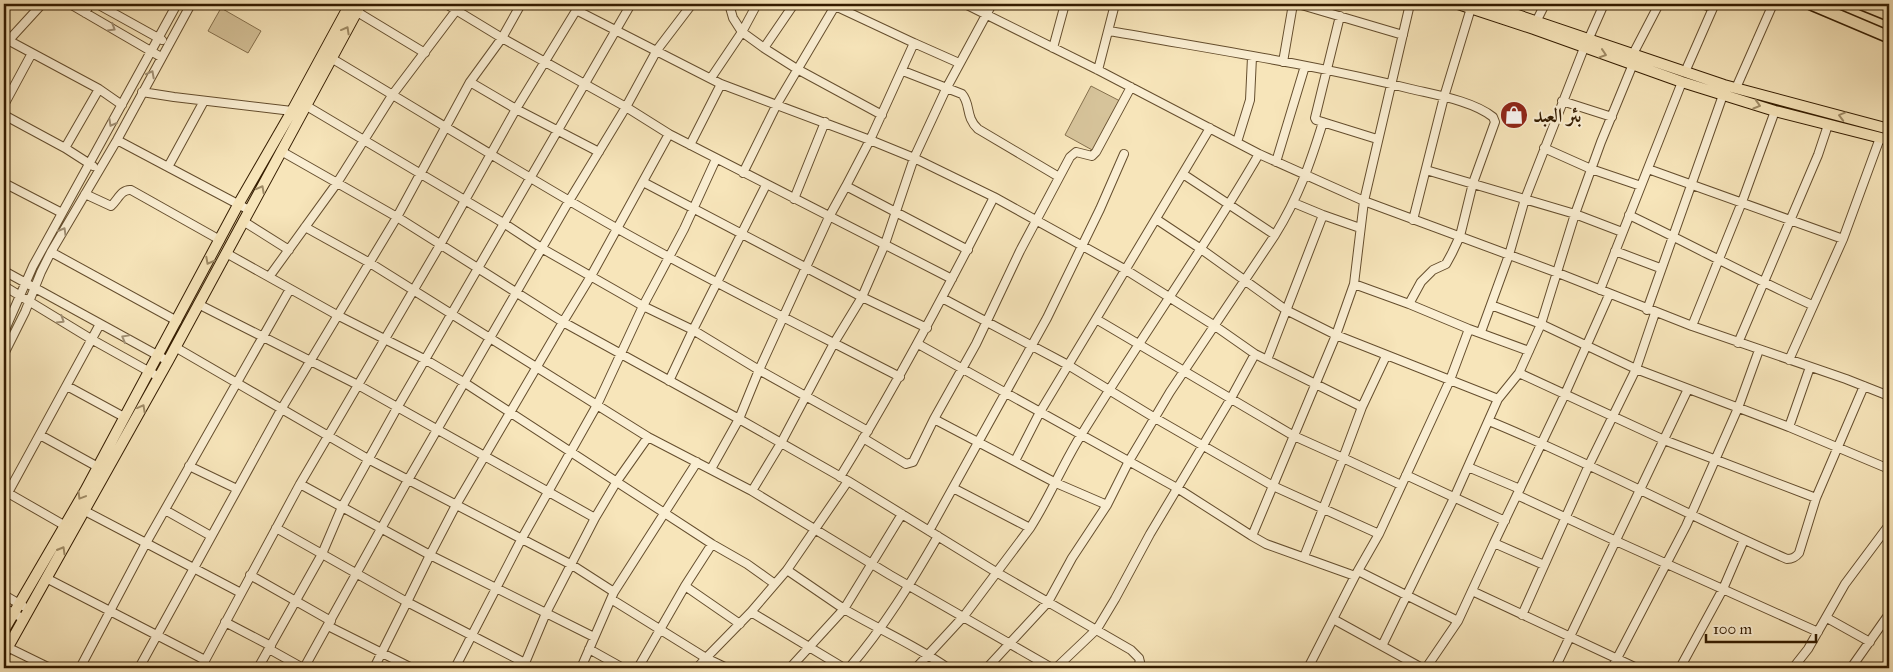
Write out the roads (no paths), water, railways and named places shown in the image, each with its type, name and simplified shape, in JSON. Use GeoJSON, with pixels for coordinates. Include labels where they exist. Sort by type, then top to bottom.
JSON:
{"type":"FeatureCollection","features":[{"type":"Feature","properties":{"kind":"highway"},"geometry":{"type":"LineString","coordinates":[[1811,4],[1889,36]]}},
{"type":"Feature","properties":{"kind":"highway"},"geometry":{"type":"LineString","coordinates":[[1860,24],[1864,5],[1889,15]]}},
{"type":"Feature","properties":{"kind":"main road"},"geometry":{"type":"LineString","coordinates":[[1458,4],[1535,25]]}},
{"type":"Feature","properties":{"kind":"main road"},"geometry":{"type":"LineString","coordinates":[[1485,4],[1535,25],[1684,77],[1723,95],[1775,111],[1885,139]]}},
{"type":"Feature","properties":{"kind":"main road"},"geometry":{"type":"LineString","coordinates":[[4,630],[12,608],[69,528],[85,511],[168,362],[331,58],[352,6]]}},
{"type":"Feature","properties":{"kind":"main road"},"geometry":{"type":"LineString","coordinates":[[6,650],[46,578],[98,467],[148,371],[158,356],[239,204],[352,6]]}},
{"type":"Feature","properties":{"kind":"main road"},"geometry":{"type":"LineString","coordinates":[[1684,77],[1736,88],[1889,129]]}},
{"type":"Feature","properties":{"kind":"street"},"geometry":{"type":"LineString","coordinates":[[42,4],[6,39],[99,89],[122,105]]}},
{"type":"Feature","properties":{"kind":"street"},"geometry":{"type":"LineString","coordinates":[[86,13],[90,4]]}},
{"type":"Feature","properties":{"kind":"street"},"geometry":{"type":"LineString","coordinates":[[97,4],[168,43]]}},
{"type":"Feature","properties":{"kind":"street"},"geometry":{"type":"LineString","coordinates":[[4,332],[24,282],[177,4]]}},
{"type":"Feature","properties":{"kind":"street"},"geometry":{"type":"LineString","coordinates":[[4,354],[51,252],[117,140],[160,57],[191,4]]}},
{"type":"Feature","properties":{"kind":"street"},"geometry":{"type":"LineString","coordinates":[[446,4],[459,7],[502,38],[626,107],[669,134],[952,279]]}},
{"type":"Feature","properties":{"kind":"street"},"geometry":{"type":"LineString","coordinates":[[139,668],[282,408],[397,217],[470,82],[502,38],[521,4]]}},
{"type":"Feature","properties":{"kind":"street"},"geometry":{"type":"LineString","coordinates":[[258,668],[322,554],[342,507],[368,459],[631,4]]}},
{"type":"Feature","properties":{"kind":"street"},"geometry":{"type":"LineString","coordinates":[[225,622],[304,668],[408,480],[569,201],[626,107],[657,50],[692,4]]}},
{"type":"Feature","properties":{"kind":"street"},"geometry":{"type":"LineString","coordinates":[[729,4],[733,18],[742,32],[764,48],[797,69],[882,115]]}},
{"type":"Feature","properties":{"kind":"street"},"geometry":{"type":"LineString","coordinates":[[711,78],[742,32],[757,4]]}},
{"type":"Feature","properties":{"kind":"street"},"geometry":{"type":"LineString","coordinates":[[764,48],[794,4]]}},
{"type":"Feature","properties":{"kind":"street"},"geometry":{"type":"LineString","coordinates":[[848,12],[852,4]]}},
{"type":"Feature","properties":{"kind":"street"},"geometry":{"type":"LineString","coordinates":[[965,4],[1276,162],[1364,201],[1558,273],[1655,313],[1889,396]]}},
{"type":"Feature","properties":{"kind":"street"},"geometry":{"type":"LineString","coordinates":[[752,491],[781,443],[834,343],[862,297],[884,244],[914,158],[959,63],[992,4]]}},
{"type":"Feature","properties":{"kind":"street"},"geometry":{"type":"LineString","coordinates":[[1053,48],[1065,4]]}},
{"type":"Feature","properties":{"kind":"street"},"geometry":{"type":"LineString","coordinates":[[1098,70],[1110,31],[1115,4]]}},
{"type":"Feature","properties":{"kind":"street"},"geometry":{"type":"LineString","coordinates":[[1283,62],[1293,4]]}},
{"type":"Feature","properties":{"kind":"street"},"geometry":{"type":"LineString","coordinates":[[1298,4],[1323,7],[1340,16],[1403,35]]}},
{"type":"Feature","properties":{"kind":"street"},"geometry":{"type":"LineString","coordinates":[[1252,536],[1336,335],[1354,284],[1364,201],[1410,4]]}},
{"type":"Feature","properties":{"kind":"street"},"geometry":{"type":"LineString","coordinates":[[1535,25],[1545,4]]}},
{"type":"Feature","properties":{"kind":"street"},"geometry":{"type":"LineString","coordinates":[[1480,332],[1509,255],[1525,199],[1544,148],[1604,4]]}},
{"type":"Feature","properties":{"kind":"street"},"geometry":{"type":"LineString","coordinates":[[1382,646],[1454,498],[1498,399],[1519,373],[1529,350],[1558,273],[1575,214],[1591,169],[1633,59],[1659,4]]}},
{"type":"Feature","properties":{"kind":"street"},"geometry":{"type":"LineString","coordinates":[[1600,290],[1713,6],[1702,4]]}},
{"type":"Feature","properties":{"kind":"street"},"geometry":{"type":"LineString","coordinates":[[1736,88],[1773,4]]}},
{"type":"Feature","properties":{"kind":"street"},"geometry":{"type":"LineString","coordinates":[[74,5],[160,57]]}},
{"type":"Feature","properties":{"kind":"street"},"geometry":{"type":"LineString","coordinates":[[743,173],[777,104],[833,5],[959,63]]}},
{"type":"Feature","properties":{"kind":"street"},"geometry":{"type":"LineString","coordinates":[[352,6],[425,53]]}},
{"type":"Feature","properties":{"kind":"street"},"geometry":{"type":"LineString","coordinates":[[269,277],[337,183],[393,94],[459,7]]}},
{"type":"Feature","properties":{"kind":"street"},"geometry":{"type":"LineString","coordinates":[[201,668],[300,484],[440,245],[516,109],[578,7],[616,30],[721,84],[825,122],[914,158],[994,197],[1126,270],[1169,296],[1255,354],[1362,407]]}},
{"type":"Feature","properties":{"kind":"street"},"geometry":{"type":"LineString","coordinates":[[1412,220],[1444,97],[1471,8]]}},
{"type":"Feature","properties":{"kind":"street"},"geometry":{"type":"LineString","coordinates":[[1340,16],[1315,116],[1316,120],[1377,139]]}},
{"type":"Feature","properties":{"kind":"street"},"geometry":{"type":"LineString","coordinates":[[1110,31],[1391,83],[1444,97],[1490,115],[1495,119],[1473,183],[1460,236],[1449,260],[1441,268],[1433,270],[1420,282],[1409,304]]}},
{"type":"Feature","properties":{"kind":"street"},"geometry":{"type":"LineString","coordinates":[[712,469],[739,418],[829,217],[870,140],[903,71],[914,43]]}},
{"type":"Feature","properties":{"kind":"street"},"geometry":{"type":"LineString","coordinates":[[4,105],[32,53]]}},
{"type":"Feature","properties":{"kind":"street"},"geometry":{"type":"LineString","coordinates":[[1237,142],[1250,100],[1252,57]]}},
{"type":"Feature","properties":{"kind":"street"},"geometry":{"type":"LineString","coordinates":[[331,58],[393,94],[445,128],[618,229],[783,318],[900,377]]}},
{"type":"Feature","properties":{"kind":"street"},"geometry":{"type":"LineString","coordinates":[[1276,162],[1305,66]]}},
{"type":"Feature","properties":{"kind":"street"},"geometry":{"type":"LineString","coordinates":[[903,71],[957,92],[965,97],[970,120],[978,129],[1059,177]]}},
{"type":"Feature","properties":{"kind":"street"},"geometry":{"type":"LineString","coordinates":[[470,82],[558,132],[599,152]]}},
{"type":"Feature","properties":{"kind":"street"},"geometry":{"type":"LineString","coordinates":[[690,145],[721,84]]}},
{"type":"Feature","properties":{"kind":"street"},"geometry":{"type":"LineString","coordinates":[[863,438],[903,462],[912,462],[987,321],[1020,251],[1059,177],[1074,152],[1092,156],[1096,152],[1131,87]]}},
{"type":"Feature","properties":{"kind":"street"},"geometry":{"type":"LineString","coordinates":[[65,148],[99,89]]}},
{"type":"Feature","properties":{"kind":"street"},"geometry":{"type":"LineString","coordinates":[[142,92],[292,111]]}},
{"type":"Feature","properties":{"kind":"street"},"geometry":{"type":"LineString","coordinates":[[1647,310],[1660,268],[1692,185],[1723,95]]}},
{"type":"Feature","properties":{"kind":"street"},"geometry":{"type":"LineString","coordinates":[[168,166],[204,101]]}},
{"type":"Feature","properties":{"kind":"street"},"geometry":{"type":"LineString","coordinates":[[1562,101],[1612,117]]}},
{"type":"Feature","properties":{"kind":"street"},"geometry":{"type":"LineString","coordinates":[[305,105],[505,224],[543,249],[643,306],[693,330],[759,370],[868,431]]}},
{"type":"Feature","properties":{"kind":"street"},"geometry":{"type":"LineString","coordinates":[[1692,326],[1742,202],[1775,111]]}},
{"type":"Feature","properties":{"kind":"street"},"geometry":{"type":"LineString","coordinates":[[4,125],[6,117],[65,148],[99,170]]}},
{"type":"Feature","properties":{"kind":"street"},"geometry":{"type":"LineString","coordinates":[[794,199],[825,122]]}},
{"type":"Feature","properties":{"kind":"street"},"geometry":{"type":"LineString","coordinates":[[987,668],[1048,602],[1072,558],[1107,505],[1129,461],[1155,418],[1275,235],[1294,203],[1306,176],[1323,122]]}},
{"type":"Feature","properties":{"kind":"street"},"geometry":{"type":"LineString","coordinates":[[1738,343],[1818,155],[1828,125]]}},
{"type":"Feature","properties":{"kind":"street"},"geometry":{"type":"LineString","coordinates":[[1015,461],[1040,412],[1210,128]]}},
{"type":"Feature","properties":{"kind":"street"},"geometry":{"type":"LineString","coordinates":[[374,668],[456,505],[618,229],[669,134]]}},
{"type":"Feature","properties":{"kind":"street"},"geometry":{"type":"LineString","coordinates":[[1789,360],[1885,139]]}},
{"type":"Feature","properties":{"kind":"street"},"geometry":{"type":"LineString","coordinates":[[117,140],[249,210]]}},
{"type":"Feature","properties":{"kind":"street"},"geometry":{"type":"LineString","coordinates":[[1544,148],[1591,169],[1641,186]]}},
{"type":"Feature","properties":{"kind":"street"},"geometry":{"type":"LineString","coordinates":[[281,151],[397,217],[562,322],[739,418],[840,476],[996,572],[1097,629],[1136,654],[1140,662],[1136,668]]}},
{"type":"Feature","properties":{"kind":"street"},"geometry":{"type":"LineString","coordinates":[[929,531],[1032,346],[1082,246],[1124,154]]}},
{"type":"Feature","properties":{"kind":"street"},"geometry":{"type":"LineString","coordinates":[[916,668],[964,616],[1030,528],[1043,508],[1081,434],[1138,343],[1230,204],[1260,154]]}},
{"type":"Feature","properties":{"kind":"street"},"geometry":{"type":"LineString","coordinates":[[455,668],[521,540],[597,405],[643,306],[693,209],[716,159]]}},
{"type":"Feature","properties":{"kind":"street"},"geometry":{"type":"LineString","coordinates":[[1648,169],[1843,239]]}},
{"type":"Feature","properties":{"kind":"street"},"geometry":{"type":"LineString","coordinates":[[1426,170],[1575,214],[1622,232]]}},
{"type":"Feature","properties":{"kind":"street"},"geometry":{"type":"LineString","coordinates":[[1183,174],[1275,235]]}},
{"type":"Feature","properties":{"kind":"street"},"geometry":{"type":"LineString","coordinates":[[643,182],[862,297],[927,328]]}},
{"type":"Feature","properties":{"kind":"street"},"geometry":{"type":"LineString","coordinates":[[4,183],[62,213]]}},
{"type":"Feature","properties":{"kind":"street"},"geometry":{"type":"LineString","coordinates":[[670,381],[717,281],[766,185]]}},
{"type":"Feature","properties":{"kind":"street"},"geometry":{"type":"LineString","coordinates":[[846,186],[968,250]]}},
{"type":"Feature","properties":{"kind":"street"},"geometry":{"type":"LineString","coordinates":[[85,194],[111,206],[123,192],[128,189],[132,190],[220,240]]}},
{"type":"Feature","properties":{"kind":"street"},"geometry":{"type":"LineString","coordinates":[[840,476],[900,377],[994,197]]}},
{"type":"Feature","properties":{"kind":"street"},"geometry":{"type":"LineString","coordinates":[[1294,203],[1322,216],[1360,228]]}},
{"type":"Feature","properties":{"kind":"street"},"geometry":{"type":"LineString","coordinates":[[1629,215],[1763,283],[1812,305]]}},
{"type":"Feature","properties":{"kind":"street"},"geometry":{"type":"LineString","coordinates":[[1267,360],[1322,216]]}},
{"type":"Feature","properties":{"kind":"street"},"geometry":{"type":"LineString","coordinates":[[1156,219],[1286,310],[1336,335],[1386,356],[1498,399]]}},
{"type":"Feature","properties":{"kind":"street"},"geometry":{"type":"LineString","coordinates":[[243,221],[289,250]]}},
{"type":"Feature","properties":{"kind":"street"},"geometry":{"type":"LineString","coordinates":[[305,227],[370,263],[648,437],[752,491],[909,586],[1054,668],[1097,629],[1255,354]]}},
{"type":"Feature","properties":{"kind":"street"},"geometry":{"type":"LineString","coordinates":[[1615,251],[1660,268]]}},
{"type":"Feature","properties":{"kind":"street"},"geometry":{"type":"LineString","coordinates":[[51,252],[177,321]]}},
{"type":"Feature","properties":{"kind":"street"},"geometry":{"type":"LineString","coordinates":[[226,253],[337,315],[426,360],[465,383],[712,544],[747,564],[775,584]]}},
{"type":"Feature","properties":{"kind":"street"},"geometry":{"type":"LineString","coordinates":[[4,271],[168,362]]}},
{"type":"Feature","properties":{"kind":"street"},"geometry":{"type":"LineString","coordinates":[[1354,284],[1469,329],[1529,350]]}},
{"type":"Feature","properties":{"kind":"street"},"geometry":{"type":"LineString","coordinates":[[4,286],[91,339],[159,377]]}},
{"type":"Feature","properties":{"kind":"street"},"geometry":{"type":"LineString","coordinates":[[80,668],[146,543],[290,289]]}},
{"type":"Feature","properties":{"kind":"street"},"geometry":{"type":"LineString","coordinates":[[1426,668],[1458,620],[1565,394],[1609,295]]}},
{"type":"Feature","properties":{"kind":"street"},"geometry":{"type":"LineString","coordinates":[[942,298],[1068,365],[1273,486],[1379,534]]}},
{"type":"Feature","properties":{"kind":"street"},"geometry":{"type":"LineString","coordinates":[[198,304],[358,385],[595,518]]}},
{"type":"Feature","properties":{"kind":"street"},"geometry":{"type":"LineString","coordinates":[[1491,305],[1540,324],[1636,368],[1789,427],[1889,469]]}},
{"type":"Feature","properties":{"kind":"street"},"geometry":{"type":"LineString","coordinates":[[1522,615],[1589,465],[1636,368],[1655,313]]}},
{"type":"Feature","properties":{"kind":"street"},"geometry":{"type":"LineString","coordinates":[[1096,319],[1185,370],[1230,400],[1294,436],[1402,485]]}},
{"type":"Feature","properties":{"kind":"street"},"geometry":{"type":"LineString","coordinates":[[69,528],[6,497],[100,324]]}},
{"type":"Feature","properties":{"kind":"street"},"geometry":{"type":"LineString","coordinates":[[1311,667],[1333,619],[1379,534],[1402,485],[1450,380],[1469,329]]}},
{"type":"Feature","properties":{"kind":"street"},"geometry":{"type":"LineString","coordinates":[[918,344],[1177,488],[1266,544],[1356,574],[1407,595],[1458,620]]}},
{"type":"Feature","properties":{"kind":"street"},"geometry":{"type":"LineString","coordinates":[[175,347],[368,459],[572,566],[660,629],[706,658],[727,668]]}},
{"type":"Feature","properties":{"kind":"street"},"geometry":{"type":"LineString","coordinates":[[1612,668],[1690,516],[1738,408],[1759,350]]}},
{"type":"Feature","properties":{"kind":"street"},"geometry":{"type":"LineString","coordinates":[[1304,557],[1362,407],[1386,356]]}},
{"type":"Feature","properties":{"kind":"street"},"geometry":{"type":"LineString","coordinates":[[1789,427],[1810,367]]}},
{"type":"Feature","properties":{"kind":"street"},"geometry":{"type":"LineString","coordinates":[[1519,373],[1664,440],[1816,498]]}},
{"type":"Feature","properties":{"kind":"street"},"geometry":{"type":"LineString","coordinates":[[67,386],[124,417]]}},
{"type":"Feature","properties":{"kind":"street"},"geometry":{"type":"LineString","coordinates":[[1489,420],[1542,442],[1690,516],[1787,559],[1796,556],[1816,498],[1864,386]]}},
{"type":"Feature","properties":{"kind":"street"},"geometry":{"type":"LineString","coordinates":[[1556,668],[1688,389]]}},
{"type":"Feature","properties":{"kind":"street"},"geometry":{"type":"LineString","coordinates":[[934,420],[1056,482],[1107,505]]}},
{"type":"Feature","properties":{"kind":"street"},"geometry":{"type":"LineString","coordinates":[[40,435],[98,467]]}},
{"type":"Feature","properties":{"kind":"street"},"geometry":{"type":"LineString","coordinates":[[276,528],[357,575],[472,636],[523,666],[546,613],[572,566],[595,518],[617,481],[648,437]]}},
{"type":"Feature","properties":{"kind":"street"},"geometry":{"type":"LineString","coordinates":[[581,668],[613,595],[697,462]]}},
{"type":"Feature","properties":{"kind":"street"},"geometry":{"type":"LineString","coordinates":[[189,466],[237,489]]}},
{"type":"Feature","properties":{"kind":"street"},"geometry":{"type":"LineString","coordinates":[[1468,467],[1566,518],[1818,632]]}},
{"type":"Feature","properties":{"kind":"street"},"geometry":{"type":"LineString","coordinates":[[1406,475],[1505,521]]}},
{"type":"Feature","properties":{"kind":"street"},"geometry":{"type":"LineString","coordinates":[[697,668],[740,624],[787,570],[848,481]]}},
{"type":"Feature","properties":{"kind":"street"},"geometry":{"type":"LineString","coordinates":[[300,484],[430,555],[594,637]]}},
{"type":"Feature","properties":{"kind":"street"},"geometry":{"type":"LineString","coordinates":[[953,488],[1030,528]]}},
{"type":"Feature","properties":{"kind":"street"},"geometry":{"type":"LineString","coordinates":[[165,510],[211,536]]}},
{"type":"Feature","properties":{"kind":"street"},"geometry":{"type":"LineString","coordinates":[[85,511],[241,592]]}},
{"type":"Feature","properties":{"kind":"street"},"geometry":{"type":"LineString","coordinates":[[790,668],[844,609],[902,514]]}},
{"type":"Feature","properties":{"kind":"street"},"geometry":{"type":"LineString","coordinates":[[1793,668],[1827,618],[1850,578],[1888,530]]}},
{"type":"Feature","properties":{"kind":"street"},"geometry":{"type":"LineString","coordinates":[[849,668],[881,629],[938,536]]}},
{"type":"Feature","properties":{"kind":"street"},"geometry":{"type":"LineString","coordinates":[[1680,668],[1723,589],[1744,540]]}},
{"type":"Feature","properties":{"kind":"street"},"geometry":{"type":"LineString","coordinates":[[1494,543],[1544,565]]}},
{"type":"Feature","properties":{"kind":"street"},"geometry":{"type":"LineString","coordinates":[[638,668],[685,586],[712,544]]}},
{"type":"Feature","properties":{"kind":"street"},"geometry":{"type":"LineString","coordinates":[[787,570],[844,609],[929,655],[948,668]]}},
{"type":"Feature","properties":{"kind":"street"},"geometry":{"type":"LineString","coordinates":[[250,575],[296,601],[329,624],[382,654],[412,668]]}},
{"type":"Feature","properties":{"kind":"street"},"geometry":{"type":"LineString","coordinates":[[46,578],[205,660]]}},
{"type":"Feature","properties":{"kind":"street"},"geometry":{"type":"LineString","coordinates":[[685,586],[740,624]]}},
{"type":"Feature","properties":{"kind":"street"},"geometry":{"type":"LineString","coordinates":[[1472,591],[1637,668]]}},
{"type":"Feature","properties":{"kind":"street"},"geometry":{"type":"LineString","coordinates":[[4,595],[12,608],[26,614]]}},
{"type":"Feature","properties":{"kind":"street"},"geometry":{"type":"LineString","coordinates":[[751,612],[844,668]]}},
{"type":"Feature","properties":{"kind":"street"},"geometry":{"type":"LineString","coordinates":[[1852,668],[1889,614]]}},
{"type":"Feature","properties":{"kind":"street"},"geometry":{"type":"LineString","coordinates":[[1827,618],[1870,642]]}},
{"type":"Feature","properties":{"kind":"street"},"geometry":{"type":"LineString","coordinates":[[1333,619],[1422,668]]}},
{"type":"Feature","properties":{"kind":"street"},"geometry":{"type":"LineString","coordinates":[[589,649],[623,668]]}},
{"type":"Feature","properties":{"kind":"street"},"geometry":{"type":"LineString","coordinates":[[6,650],[50,668]]}},
{"type":"Feature","properties":{"kind":"place","name":"بئر العبد"},"geometry":{"type":"Point","coordinates":[1514,115]}}]}
